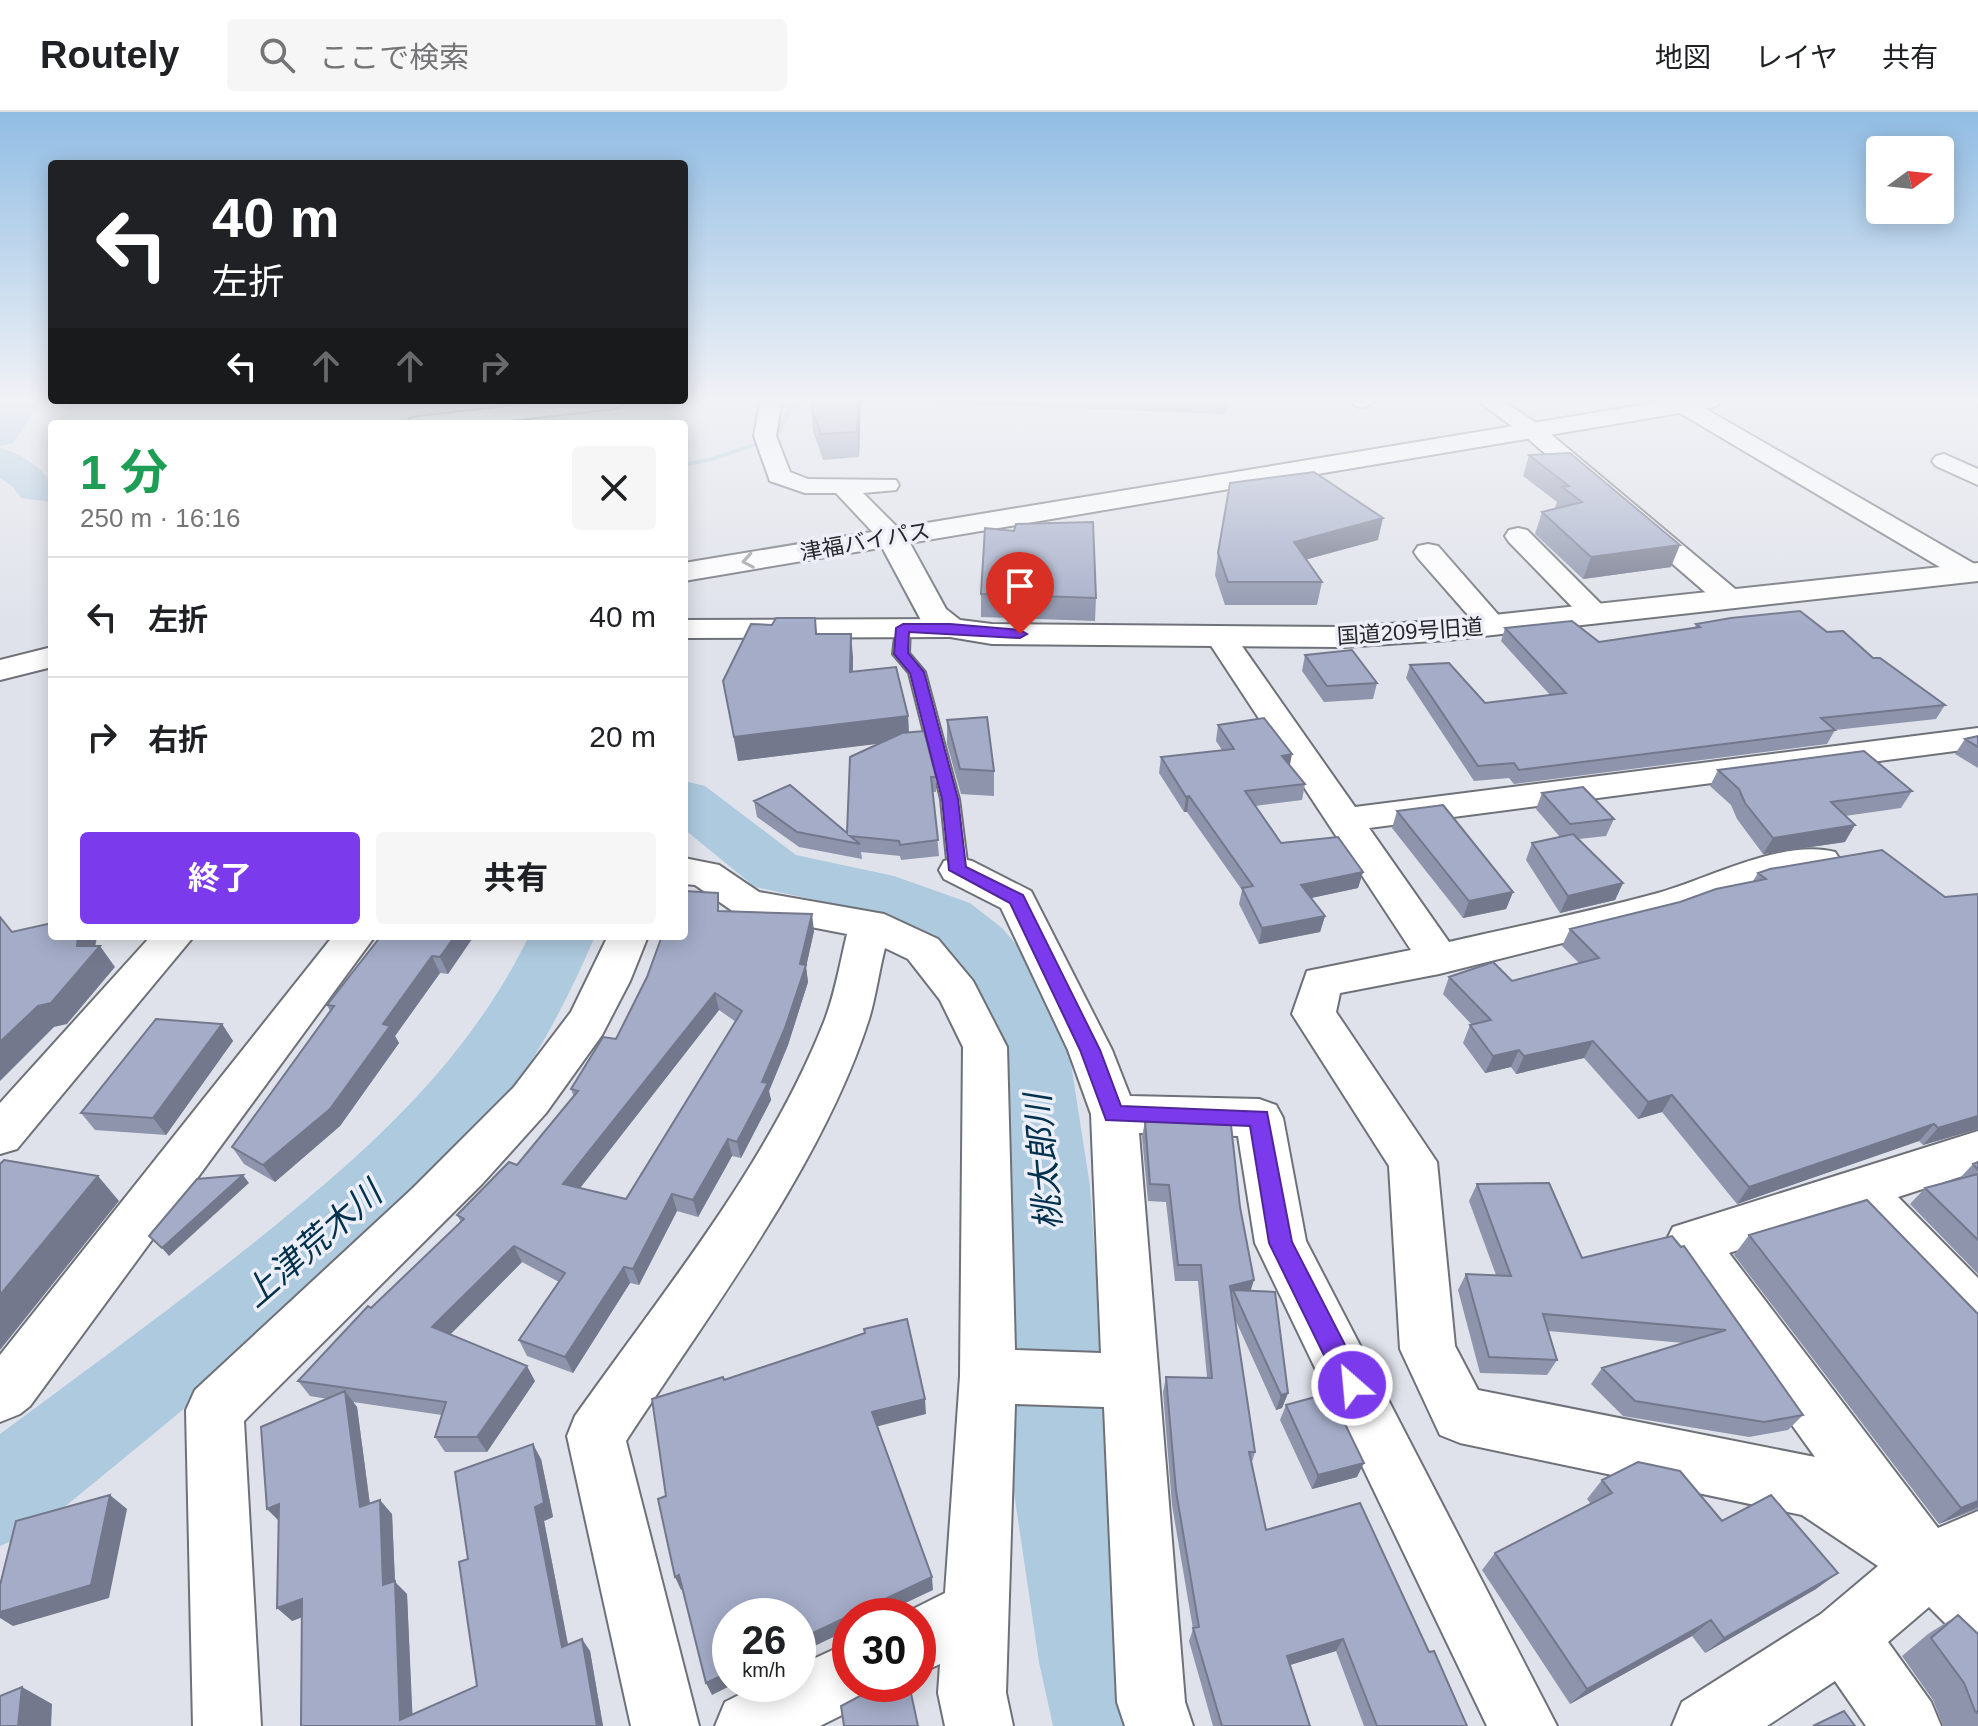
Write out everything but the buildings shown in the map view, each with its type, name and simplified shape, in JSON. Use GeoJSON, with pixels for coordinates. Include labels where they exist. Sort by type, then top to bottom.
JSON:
{"type":"FeatureCollection","features":[{"type":"Feature","properties":{"kind":"main road","name":"津福バイパス"},"geometry":{"type":"LineString","coordinates":[[688,551],[882,528],[1197,476]]}},
{"type":"Feature","properties":{"kind":"main road","name":"津福バイパス"},"geometry":{"type":"LineString","coordinates":[[688,571],[882,528]]}},
{"type":"Feature","properties":{"kind":"main road"},"geometry":{"type":"LineString","coordinates":[[882,528],[933,615],[950,628]]}},
{"type":"Feature","properties":{"kind":"main road","name":"国道209号旧道"},"geometry":{"type":"LineString","coordinates":[[950,628],[992,634],[1343,637],[1492,625],[1974,572]]}},
{"type":"Feature","properties":{"kind":"main road"},"geometry":{"type":"LineString","coordinates":[[0,670],[48,658]]}},
{"type":"Feature","properties":{"kind":"main road"},"geometry":{"type":"LineString","coordinates":[[0,686],[48,680]]}},
{"type":"Feature","properties":{"kind":"street"},"geometry":{"type":"LineString","coordinates":[[780,476],[805,486],[887,485]]}},
{"type":"Feature","properties":{"kind":"street"},"geometry":{"type":"LineString","coordinates":[[1586,476],[1730,599]]}},
{"type":"Feature","properties":{"kind":"street"},"geometry":{"type":"LineString","coordinates":[[1817,476],[1974,572]]}},
{"type":"Feature","properties":{"kind":"street"},"geometry":{"type":"LineString","coordinates":[[842,485],[882,528]]}},
{"type":"Feature","properties":{"kind":"street"},"geometry":{"type":"LineString","coordinates":[[1518,536],[1595,614]]}},
{"type":"Feature","properties":{"kind":"street"},"geometry":{"type":"LineString","coordinates":[[1428,552],[1492,625]]}},
{"type":"Feature","properties":{"kind":"street"},"geometry":{"type":"LineString","coordinates":[[688,629],[950,628]]}},
{"type":"Feature","properties":{"kind":"street"},"geometry":{"type":"LineString","coordinates":[[1219,635],[1439,959]]}},
{"type":"Feature","properties":{"kind":"street"},"geometry":{"type":"LineString","coordinates":[[1343,820],[1978,738]]}},
{"type":"Feature","properties":{"kind":"street"},"geometry":{"type":"LineString","coordinates":[[1859,855],[1752,872],[1670,903],[1439,959],[1322,982],[1314,1014],[1413,1162],[1428,1349],[1460,1415],[1814,1487],[1954,1553]]}},
{"type":"Feature","properties":{"kind":"street"},"geometry":{"type":"LineString","coordinates":[[958,870],[1017,900],[1090,1050],[1114,1114],[1151,1702],[1159,1726]]}},
{"type":"Feature","properties":{"kind":"street"},"geometry":{"type":"LineString","coordinates":[[688,872],[705,874],[748,903],[870,924],[923,949],[958,992],[985,1047],[988,1376],[972,1693],[979,1726]]}},
{"type":"Feature","properties":{"kind":"street"},"geometry":{"type":"LineString","coordinates":[[665,1726],[596,1436],[763,1189],[810,1106],[847,1019],[870,924]]}},
{"type":"Feature","properties":{"kind":"street"},"geometry":{"type":"LineString","coordinates":[[0,1135],[171,940]]}},
{"type":"Feature","properties":{"kind":"street"},"geometry":{"type":"LineString","coordinates":[[0,1395],[10,1387],[352,940]]}},
{"type":"Feature","properties":{"kind":"street"},"geometry":{"type":"LineString","coordinates":[[227,1726],[215,1410],[507,1130],[569,1051],[617,967],[627,940]]}},
{"type":"Feature","properties":{"kind":"street"},"geometry":{"type":"LineString","coordinates":[[1114,1114],[1259,1118],[1281,1243],[1523,1726]]}},
{"type":"Feature","properties":{"kind":"street"},"geometry":{"type":"LineString","coordinates":[[1978,1151],[1860,1192],[1691,1243],[1954,1553],[1978,1610]]}},
{"type":"Feature","properties":{"kind":"street"},"geometry":{"type":"LineString","coordinates":[[1860,1192],[1976,1310]]}},
{"type":"Feature","properties":{"kind":"street"},"geometry":{"type":"LineString","coordinates":[[988,1376],[1131,1381]]}},
{"type":"Feature","properties":{"kind":"street"},"geometry":{"type":"LineString","coordinates":[[1706,1726],[1844,1637],[1954,1553]]}},
{"type":"Feature","properties":{"kind":"street"},"geometry":{"type":"LineString","coordinates":[[936,1632],[977,1611]]}},
{"type":"Feature","properties":{"kind":"street"},"geometry":{"type":"LineString","coordinates":[[1844,1637],[1907,1726]]}},
{"type":"Feature","properties":{"kind":"street"},"geometry":{"type":"LineString","coordinates":[[749,1726],[832,1684]]}},
{"type":"Feature","properties":{"kind":"lane"},"geometry":{"type":"LineString","coordinates":[[903,628],[901,654],[917,672],[950,799],[958,870]]}},
{"type":"Feature","properties":{"kind":"waterway","name":"上津荒木川"},"geometry":{"type":"LineString","coordinates":[[24,476],[35,489],[48,490]]}},
{"type":"Feature","properties":{"kind":"waterway","name":"桃太郎川"},"geometry":{"type":"LineString","coordinates":[[688,802],[777,872],[871,891],[947,919],[978,945],[1003,974],[1029,1025],[1049,1186],[1061,1479],[1094,1662],[1109,1726]]}},
{"type":"Feature","properties":{"kind":"waterway","name":"上津荒木川"},"geometry":{"type":"LineString","coordinates":[[0,1496],[244,1304],[381,1187],[467,1095],[505,1041],[560,940]]}},
{"type":"Feature","properties":{"kind":"route"},"geometry":{"type":"LineString","coordinates":[[1020,634],[950,628],[903,628],[901,654],[917,672],[950,799],[958,870],[1017,900],[1090,1050],[1114,1114],[1259,1118],[1281,1243],[1352,1385]]}}]}
